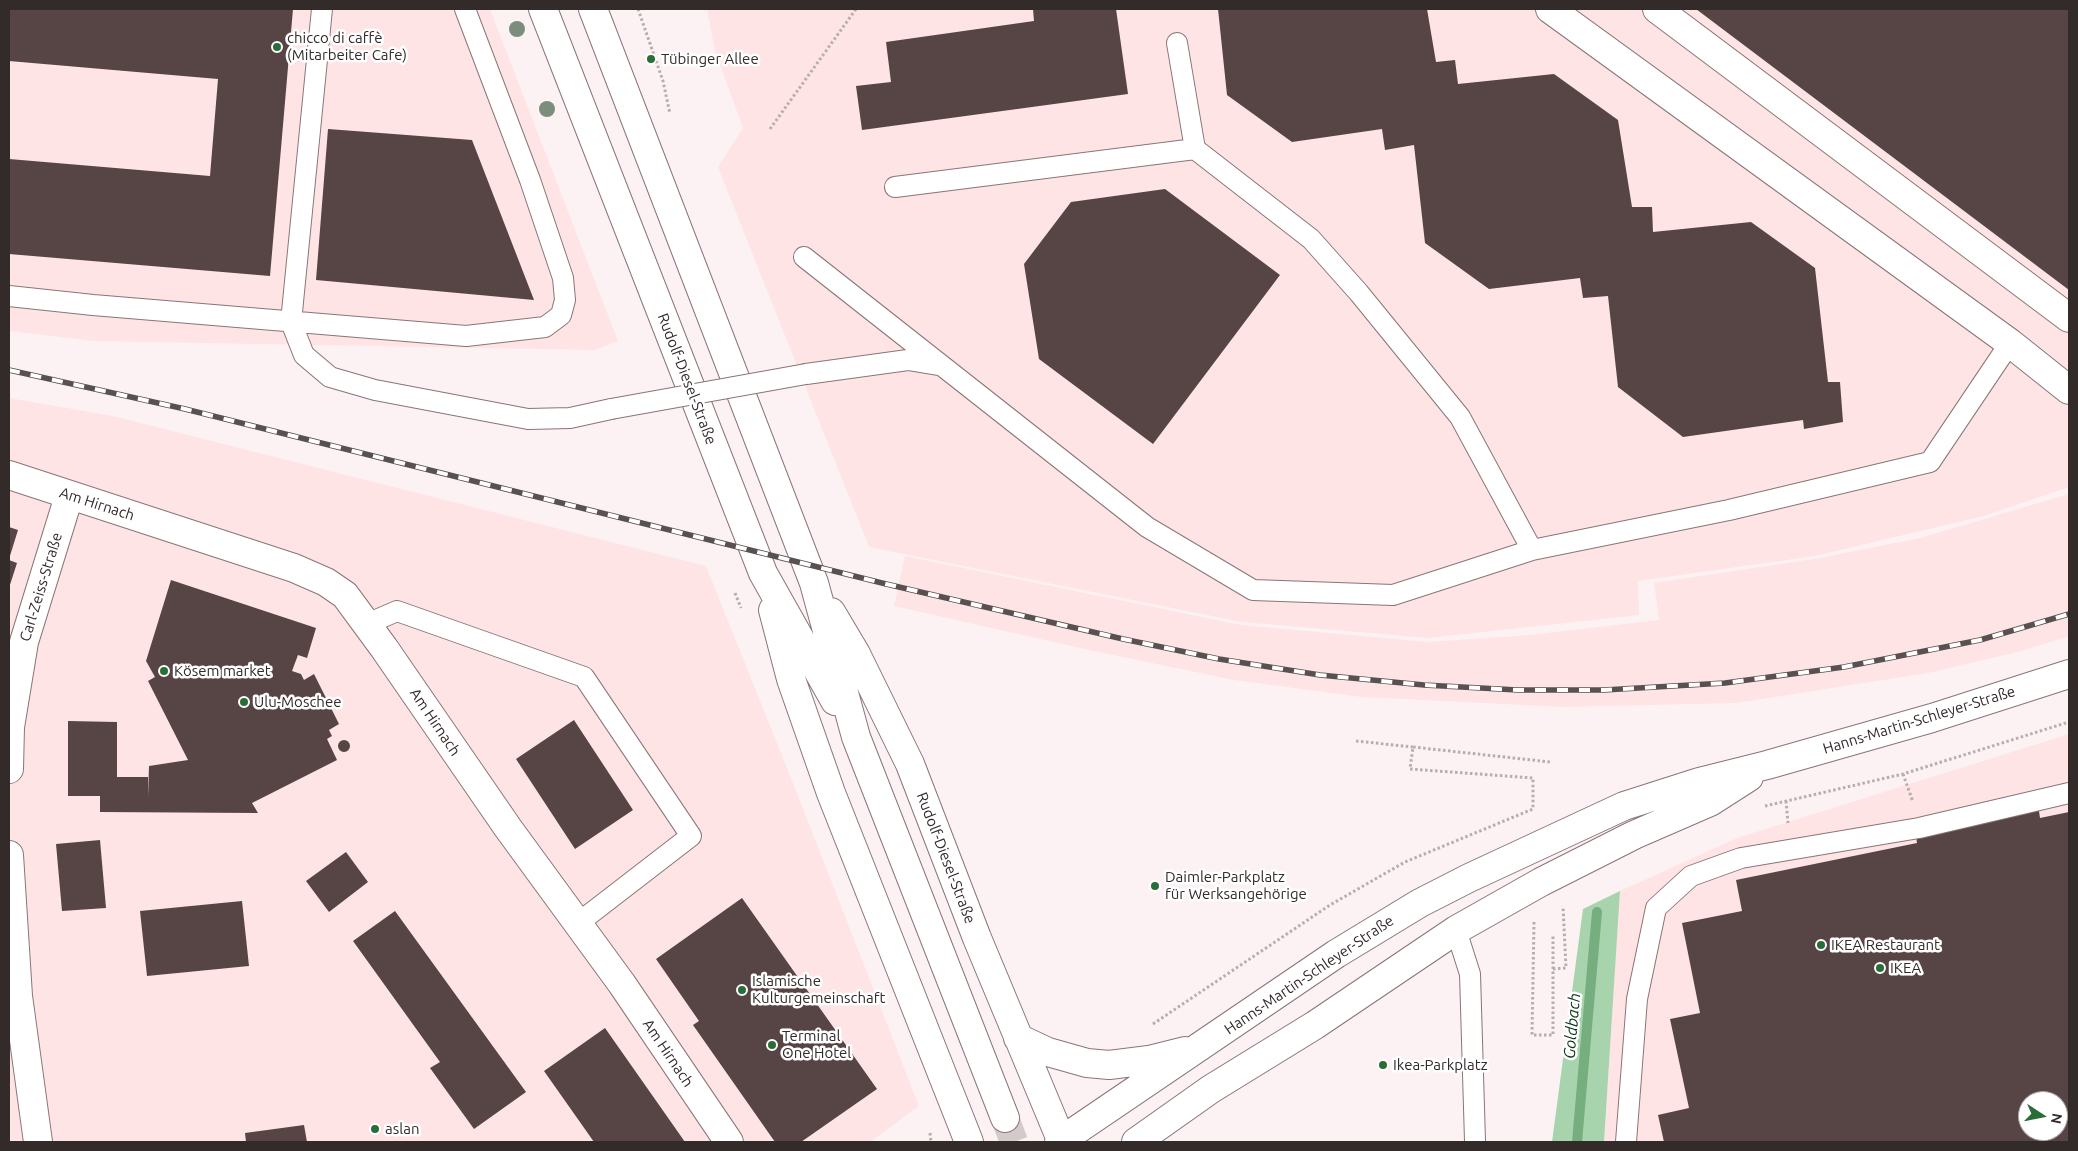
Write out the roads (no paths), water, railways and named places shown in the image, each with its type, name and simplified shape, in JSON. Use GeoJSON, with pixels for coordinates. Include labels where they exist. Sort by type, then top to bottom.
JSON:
{"type":"FeatureCollection","features":[{"type":"Feature","properties":{"kind":"main road","name":"Rudolf-Diesel-Straße"},"geometry":{"type":"LineString","coordinates":[[543,9],[763,573],[856,737]]}},
{"type":"Feature","properties":{"kind":"main road"},"geometry":{"type":"LineString","coordinates":[[1550,9],[2010,343],[2069,390]]}},
{"type":"Feature","properties":{"kind":"main road"},"geometry":{"type":"LineString","coordinates":[[1657,9],[2069,318]]}},
{"type":"Feature","properties":{"kind":"main road","name":"Rudolf-Diesel-Straße"},"geometry":{"type":"LineString","coordinates":[[597,14],[814,582],[856,737],[1005,1118]]}},
{"type":"Feature","properties":{"kind":"main road","name":"Am Hirnach"},"geometry":{"type":"LineString","coordinates":[[9,475],[294,568],[326,582],[345,595],[577,924],[622,984],[729,1142]]}},
{"type":"Feature","properties":{"kind":"main road","name":"Carl-Zeiss-Straße"},"geometry":{"type":"LineString","coordinates":[[9,769],[10,727],[24,642],[69,496]]}},
{"type":"Feature","properties":{"kind":"main road"},"geometry":{"type":"LineString","coordinates":[[763,573],[791,678],[831,793],[969,1142]]}},
{"type":"Feature","properties":{"kind":"main road","name":"Rudolf-Diesel-Straße"},"geometry":{"type":"LineString","coordinates":[[814,582],[856,654],[906,755],[1061,1142]]}},
{"type":"Feature","properties":{"kind":"main road","name":"Hanns-Martin-Schleyer-Straße"},"geometry":{"type":"LineString","coordinates":[[1061,1142],[1336,954],[1420,902],[1468,878],[1624,806],[1699,782],[1767,765],[1932,718],[2069,674]]}},
{"type":"Feature","properties":{"kind":"main road","name":"Hanns-Martin-Schleyer-Straße"},"geometry":{"type":"LineString","coordinates":[[1136,1142],[1211,1089],[1315,1026],[1456,930],[1541,882],[1626,839],[1710,802],[1767,765]]}},
{"type":"Feature","properties":{"kind":"main road"},"geometry":{"type":"LineString","coordinates":[[9,856],[13,996],[38,1142]]}},
{"type":"Feature","properties":{"kind":"main road"},"geometry":{"type":"LineString","coordinates":[[1018,1038],[1048,1052],[1087,1063],[1109,1065],[1149,1060],[1201,1047]]}},
{"type":"Feature","properties":{"kind":"lane"},"geometry":{"type":"LineString","coordinates":[[322,9],[292,322],[304,355],[330,377],[375,390],[528,419],[570,418],[806,374],[908,360],[940,365]]}},
{"type":"Feature","properties":{"kind":"lane"},"geometry":{"type":"LineString","coordinates":[[9,296],[466,336],[545,327],[561,315],[565,300],[563,278],[530,180],[465,9]]}},
{"type":"Feature","properties":{"kind":"lane"},"geometry":{"type":"LineString","coordinates":[[1177,43],[1195,149],[1311,239],[1359,292],[1460,417],[1532,550]]}},
{"type":"Feature","properties":{"kind":"lane"},"geometry":{"type":"LineString","coordinates":[[894,187],[1195,149]]}},
{"type":"Feature","properties":{"kind":"lane"},"geometry":{"type":"LineString","coordinates":[[804,257],[1148,527],[1253,590],[1393,595],[1532,550],[1729,510],[1930,462],[2010,343]]}},
{"type":"Feature","properties":{"kind":"lane"},"geometry":{"type":"LineString","coordinates":[[367,624],[397,611],[584,677],[691,836],[577,924]]}},
{"type":"Feature","properties":{"kind":"lane"},"geometry":{"type":"LineString","coordinates":[[1626,1142],[1637,999],[1656,908],[1691,876],[1741,858],[1919,828],[2069,793]]}},
{"type":"Feature","properties":{"kind":"lane"},"geometry":{"type":"LineString","coordinates":[[1456,930],[1470,974],[1475,1141]]}},
{"type":"Feature","properties":{"kind":"waterway","name":"Goldbach"},"geometry":{"type":"LineString","coordinates":[[1577,1142],[1597,912]]}},
{"type":"Feature","properties":{"kind":"tunnel"},"geometry":{"type":"LineString","coordinates":[[1005,1118],[1014,1142]]}},
{"type":"Feature","properties":{"kind":"railway"},"geometry":{"type":"LineString","coordinates":[[9,370],[185,409],[886,584],[1123,639],[1219,659],[1320,675],[1424,685],[1518,690],[1604,690],[1725,683],[1844,667],[1980,640],[2069,614]]}},
{"type":"Feature","properties":{"kind":"place","name":"chicco di caffè (Mitarbeiter Cafe)"},"geometry":{"type":"Point","coordinates":[277,47]}},
{"type":"Feature","properties":{"kind":"place","name":"Tübinger Allee"},"geometry":{"type":"Point","coordinates":[651,59]}},
{"type":"Feature","properties":{"kind":"place","name":"Kösem market"},"geometry":{"type":"Point","coordinates":[164,671]}},
{"type":"Feature","properties":{"kind":"place","name":"Ulu-Moschee"},"geometry":{"type":"Point","coordinates":[244,702]}},
{"type":"Feature","properties":{"kind":"place","name":"Daimler-Parkplatz für Werksangehörige"},"geometry":{"type":"Point","coordinates":[1155,886]}},
{"type":"Feature","properties":{"kind":"place","name":"IKEA Restaurant"},"geometry":{"type":"Point","coordinates":[1821,945]}},
{"type":"Feature","properties":{"kind":"place","name":"IKEA"},"geometry":{"type":"Point","coordinates":[1880,968]}},
{"type":"Feature","properties":{"kind":"place","name":"Islamische Kulturgemeinschaft"},"geometry":{"type":"Point","coordinates":[742,990]}},
{"type":"Feature","properties":{"kind":"place","name":"Terminal One Hotel"},"geometry":{"type":"Point","coordinates":[772,1045]}},
{"type":"Feature","properties":{"kind":"place","name":"Ikea-Parkplatz"},"geometry":{"type":"Point","coordinates":[1383,1065]}},
{"type":"Feature","properties":{"kind":"place","name":"aslan"},"geometry":{"type":"Point","coordinates":[375,1129]}}]}
